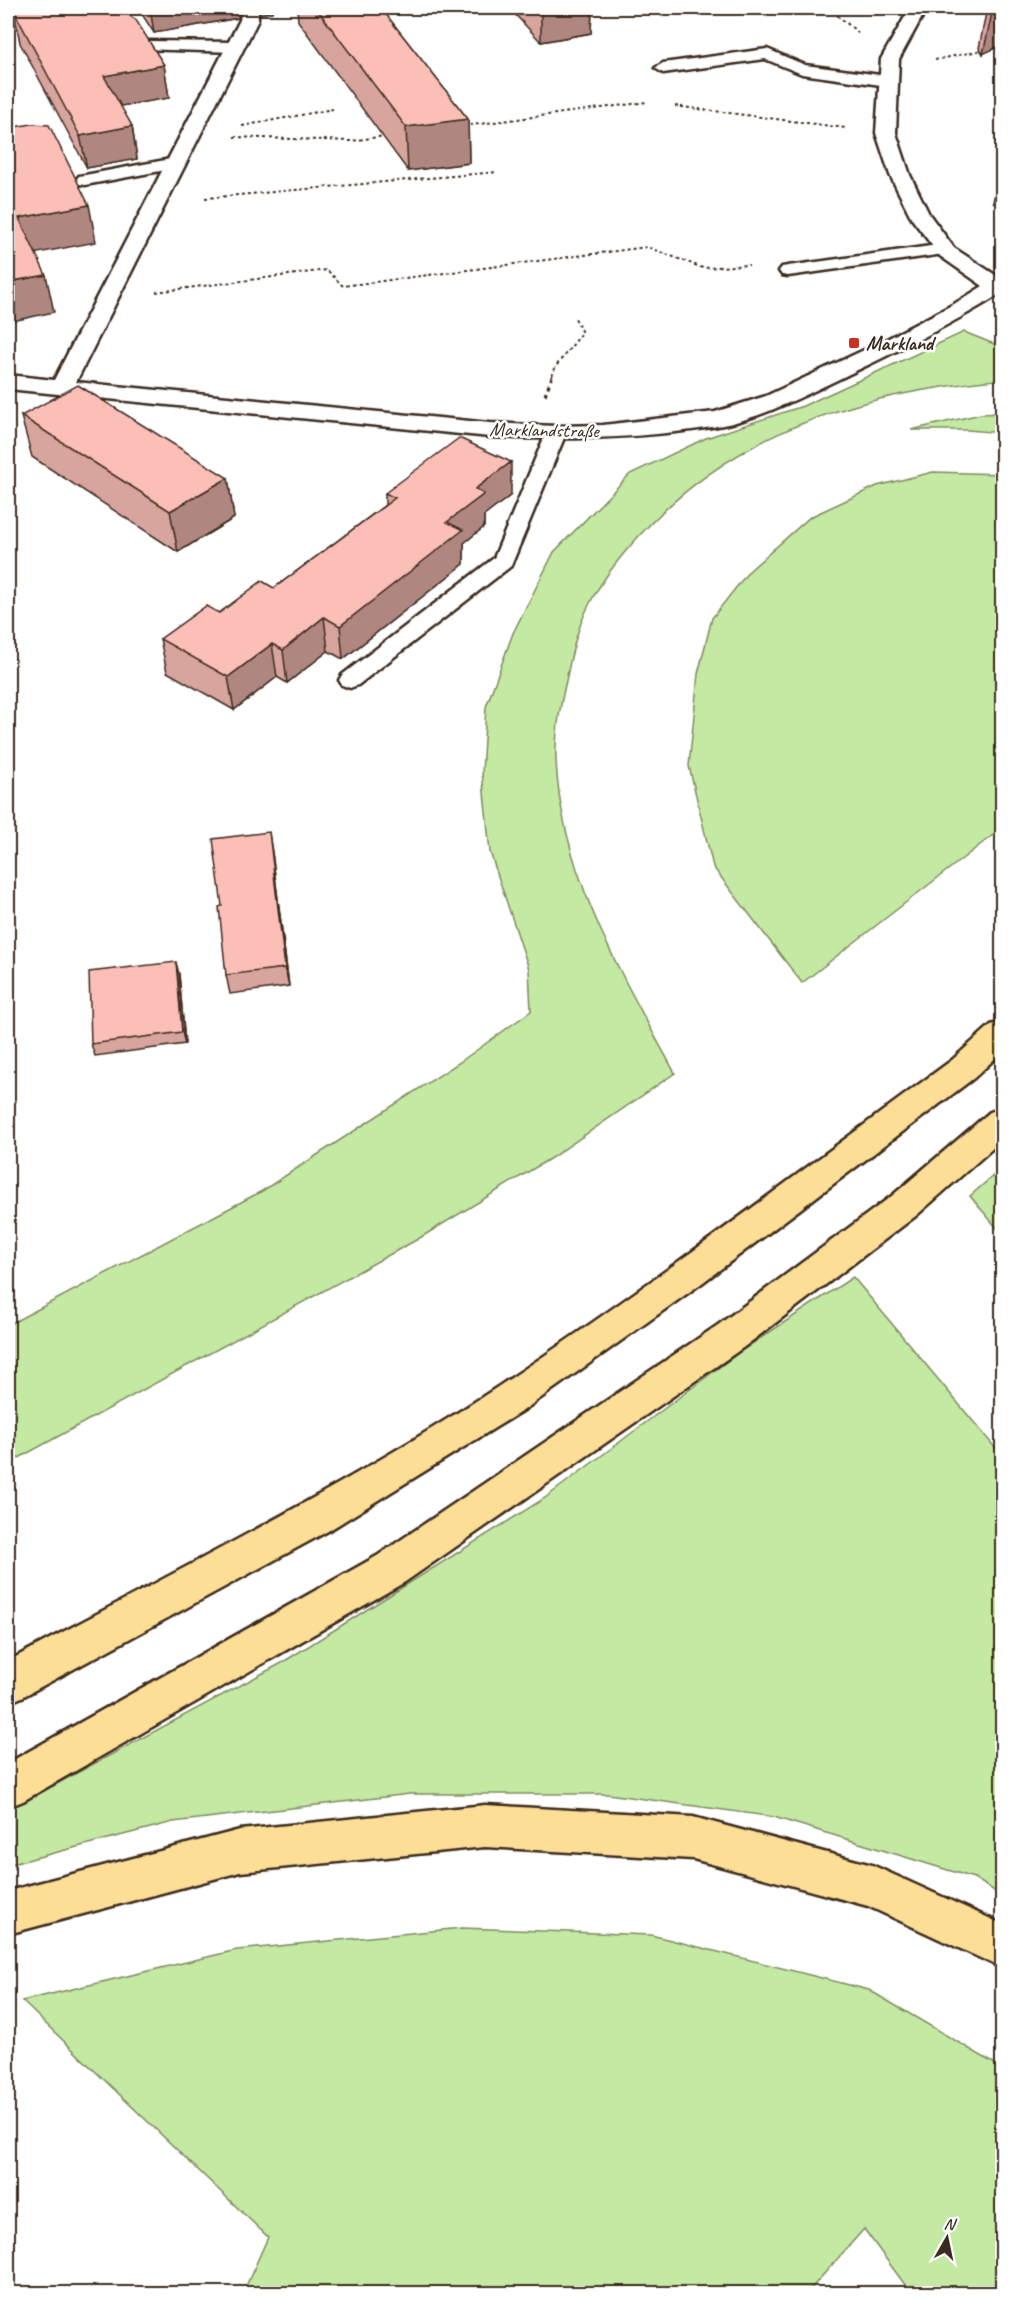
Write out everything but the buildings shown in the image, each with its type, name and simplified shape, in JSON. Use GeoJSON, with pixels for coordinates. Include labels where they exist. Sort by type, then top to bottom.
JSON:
{"type":"FeatureCollection","features":[{"type":"Feature","properties":{"kind":"highway"},"geometry":{"type":"LineString","coordinates":[[8,1683],[315,1518],[511,1398],[690,1272],[963,1069],[1002,1034]]}},
{"type":"Feature","properties":{"kind":"highway"},"geometry":{"type":"LineString","coordinates":[[8,1786],[392,1569],[731,1336],[905,1204],[1002,1121]]}},
{"type":"Feature","properties":{"kind":"highway"},"geometry":{"type":"LineString","coordinates":[[8,1913],[240,1851],[485,1826],[693,1838],[872,1886],[1002,1946]]}},
{"type":"Feature","properties":{"kind":"street"},"geometry":{"type":"LineString","coordinates":[[61,388],[109,298],[249,20],[250,8]]}},
{"type":"Feature","properties":{"kind":"street","name":"Marklandstraße"},"geometry":{"type":"LineString","coordinates":[[8,382],[556,433],[650,428],[718,420],[774,401],[889,347],[1001,286],[945,249],[919,215],[900,175],[886,133],[890,59],[918,8]]}},
{"type":"Feature","properties":{"kind":"lane"},"geometry":{"type":"LineString","coordinates":[[146,45],[235,47]]}},
{"type":"Feature","properties":{"kind":"lane"},"geometry":{"type":"LineString","coordinates":[[663,68],[768,54],[802,69],[889,75]]}},
{"type":"Feature","properties":{"kind":"lane"},"geometry":{"type":"LineString","coordinates":[[85,180],[176,163]]}},
{"type":"Feature","properties":{"kind":"lane"},"geometry":{"type":"LineString","coordinates":[[788,271],[945,249]]}},
{"type":"Feature","properties":{"kind":"lane"},"geometry":{"type":"LineString","coordinates":[[350,680],[503,561],[556,433]]}},
{"type":"Feature","properties":{"kind":"path"},"geometry":{"type":"LineString","coordinates":[[889,75],[1002,46]]}},
{"type":"Feature","properties":{"kind":"path"},"geometry":{"type":"LineString","coordinates":[[457,127],[645,102],[656,103]]}},
{"type":"Feature","properties":{"kind":"path"},"geometry":{"type":"LineString","coordinates":[[668,105],[886,133]]}},
{"type":"Feature","properties":{"kind":"path"},"geometry":{"type":"LineString","coordinates":[[190,136],[333,109]]}},
{"type":"Feature","properties":{"kind":"path"},"geometry":{"type":"LineString","coordinates":[[190,136],[351,141],[387,136]]}},
{"type":"Feature","properties":{"kind":"path"},"geometry":{"type":"LineString","coordinates":[[156,203],[497,172]]}},
{"type":"Feature","properties":{"kind":"path"},"geometry":{"type":"LineString","coordinates":[[109,298],[327,270],[344,286],[647,247],[703,268],[747,265],[788,271]]}},
{"type":"Feature","properties":{"kind":"path"},"geometry":{"type":"LineString","coordinates":[[532,432],[556,366],[582,333],[575,318]]}},
{"type":"Feature","properties":{"kind":"green space"},"geometry":{"type":"Polygon","coordinates":[[[964,332],[1002,347],[1002,380],[943,387],[857,405],[816,418],[739,454],[703,478],[670,505],[638,537],[605,578],[581,623],[570,662],[557,730],[556,760],[560,802],[569,843],[598,923],[615,961],[675,1073],[551,1158],[418,1239],[8,1464],[8,1325],[262,1191],[460,1062],[531,1011],[529,969],[490,852],[482,772],[486,707],[513,633],[554,552],[630,474],[706,438],[803,406],[964,332]]]}},
{"type":"Feature","properties":{"kind":"green space"},"geometry":{"type":"Polygon","coordinates":[[[1002,413],[1002,433],[968,430],[911,430],[981,414],[1002,413]]]}},
{"type":"Feature","properties":{"kind":"green space"},"geometry":{"type":"Polygon","coordinates":[[[933,472],[1002,474],[1002,828],[802,983],[713,867],[689,766],[698,674],[712,618],[749,571],[810,517],[877,486],[933,472]]]}},
{"type":"Feature","properties":{"kind":"green space"},"geometry":{"type":"Polygon","coordinates":[[[1002,1168],[1002,1234],[970,1196],[1002,1168]]]}},
{"type":"Feature","properties":{"kind":"green space"},"geometry":{"type":"Polygon","coordinates":[[[853,1277],[1002,1456],[1002,1896],[974,1878],[774,1817],[608,1794],[410,1794],[173,1822],[8,1865],[8,1810],[280,1664],[545,1498],[741,1351],[853,1277]]]}},
{"type":"Feature","properties":{"kind":"green space"},"geometry":{"type":"Polygon","coordinates":[[[462,1928],[651,1935],[869,1990],[1002,2068],[1002,2293],[911,2293],[864,2229],[807,2293],[243,2293],[268,2237],[22,2001],[237,1950],[462,1928]]]}},
{"type":"Feature","properties":{"kind":"place","name":"Markland"},"geometry":{"type":"Point","coordinates":[854,343]}}]}
